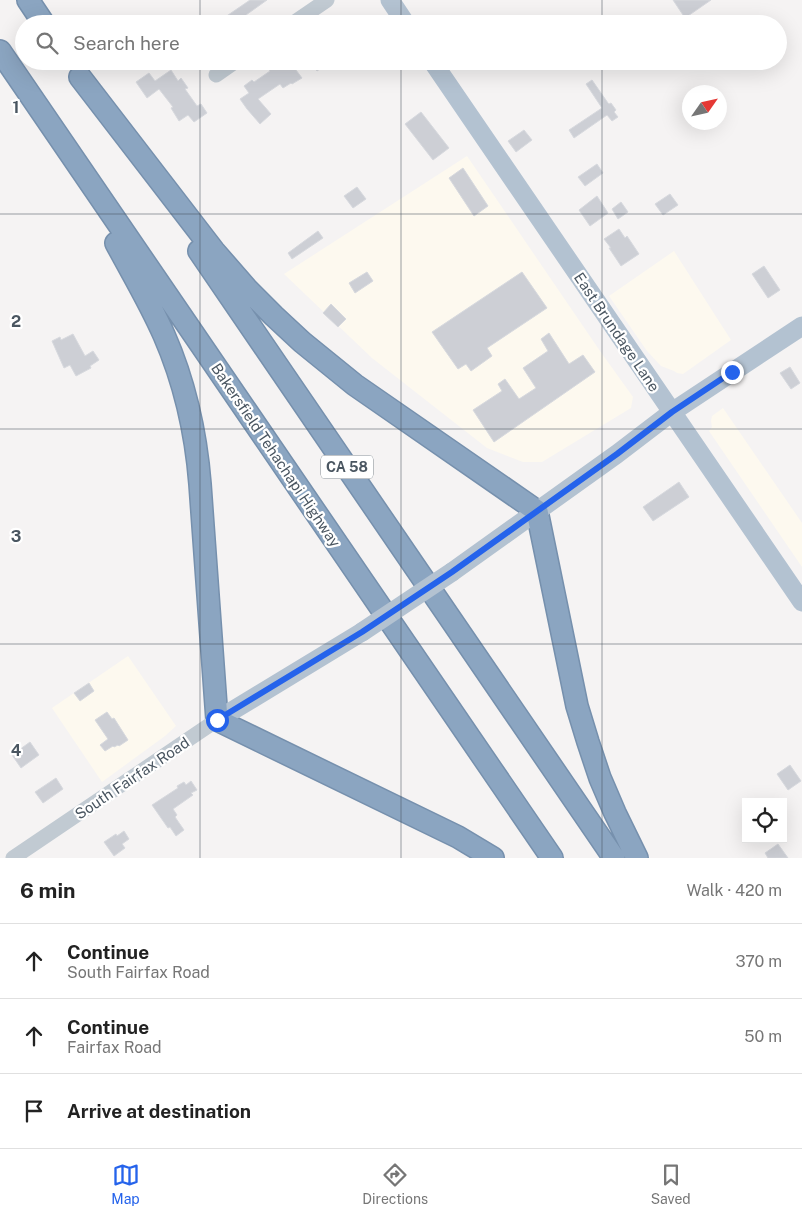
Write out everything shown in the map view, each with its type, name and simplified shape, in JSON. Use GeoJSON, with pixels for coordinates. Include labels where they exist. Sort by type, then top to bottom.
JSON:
{"type":"FeatureCollection","features":[{"type":"Feature","properties":{"kind":"highway"},"geometry":{"type":"LineString","coordinates":[[28,0],[38,15]]}},
{"type":"Feature","properties":{"kind":"highway","name":"Bakersfield Tehachapi Highway"},"geometry":{"type":"LineString","coordinates":[[0,51],[552,858]]}},
{"type":"Feature","properties":{"kind":"highway"},"geometry":{"type":"LineString","coordinates":[[76,70],[214,251],[247,289],[274,316],[316,354],[355,385],[537,511],[577,706],[600,778],[637,858]]}},
{"type":"Feature","properties":{"kind":"highway","name":"CA 58"},"geometry":{"type":"LineString","coordinates":[[76,70],[614,858]]}},
{"type":"Feature","properties":{"kind":"highway"},"geometry":{"type":"LineString","coordinates":[[64,146],[151,307],[170,351],[193,426],[198,458],[217,720],[458,837],[493,858]]}},
{"type":"Feature","properties":{"kind":"main road"},"geometry":{"type":"LineString","coordinates":[[390,0],[400,15]]}},
{"type":"Feature","properties":{"kind":"main road","name":"East Brundage Lane"},"geometry":{"type":"LineString","coordinates":[[438,70],[802,602]]}},
{"type":"Feature","properties":{"kind":"main road","name":"South Fairfax Road"},"geometry":{"type":"LineString","coordinates":[[217,720],[362,632],[452,572],[617,454],[672,412],[802,326]]}},
{"type":"Feature","properties":{"kind":"street"},"geometry":{"type":"LineString","coordinates":[[305,15],[327,0]]}},
{"type":"Feature","properties":{"kind":"street"},"geometry":{"type":"LineString","coordinates":[[216,75],[223,70]]}},
{"type":"Feature","properties":{"kind":"street","name":"South Fairfax Road"},"geometry":{"type":"LineString","coordinates":[[13,858],[217,720]]}},
{"type":"Feature","properties":{"kind":"shaded area"},"geometry":{"type":"Polygon","coordinates":[[[467,156],[633,397],[631,408],[542,462],[523,462],[487,448],[372,358],[284,274],[467,156]]]}},
{"type":"Feature","properties":{"kind":"shaded area"},"geometry":{"type":"Polygon","coordinates":[[[674,251],[731,340],[683,374],[661,366],[647,351],[609,296],[674,251]]]}},
{"type":"Feature","properties":{"kind":"shaded area"},"geometry":{"type":"Polygon","coordinates":[[[723,408],[802,523],[802,567],[709,431],[712,427],[712,416],[723,408]]]}},
{"type":"Feature","properties":{"kind":"shaded area"},"geometry":{"type":"Polygon","coordinates":[[[128,656],[176,726],[102,782],[52,708],[128,656]]]}},
{"type":"Feature","properties":{"kind":"building"},"geometry":{"type":"Polygon","coordinates":[[[250,0],[267,0],[246,15],[228,15],[250,0]]]}},
{"type":"Feature","properties":{"kind":"building"},"geometry":{"type":"Polygon","coordinates":[[[673,0],[711,0],[689,15],[683,15],[673,0]]]}},
{"type":"Feature","properties":{"kind":"building"},"geometry":{"type":"Polygon","coordinates":[[[171,70],[178,81],[181,78],[188,88],[185,89],[197,106],[201,104],[207,113],[194,122],[188,115],[179,121],[171,108],[173,107],[159,89],[147,98],[136,82],[149,73],[155,81],[171,70]]]}},
{"type":"Feature","properties":{"kind":"building"},"geometry":{"type":"Polygon","coordinates":[[[296,70],[302,78],[283,88],[280,84],[258,99],[271,114],[260,124],[240,99],[249,93],[244,86],[252,80],[254,82],[270,71],[296,70]]]}},
{"type":"Feature","properties":{"kind":"building"},"geometry":{"type":"Polygon","coordinates":[[[592,80],[608,103],[611,103],[616,110],[614,112],[618,117],[612,121],[607,115],[574,138],[569,130],[602,108],[586,84],[592,80]]]}},
{"type":"Feature","properties":{"kind":"building"},"geometry":{"type":"Polygon","coordinates":[[[421,112],[449,148],[433,160],[405,124],[421,112]]]}},
{"type":"Feature","properties":{"kind":"building"},"geometry":{"type":"Polygon","coordinates":[[[524,130],[532,140],[516,152],[508,141],[524,130]]]}},
{"type":"Feature","properties":{"kind":"building"},"geometry":{"type":"Polygon","coordinates":[[[597,164],[603,173],[585,186],[578,177],[597,164]]]}},
{"type":"Feature","properties":{"kind":"building"},"geometry":{"type":"Polygon","coordinates":[[[463,168],[488,206],[474,216],[449,178],[463,168]]]}},
{"type":"Feature","properties":{"kind":"building"},"geometry":{"type":"Polygon","coordinates":[[[357,187],[366,199],[353,208],[344,196],[357,187]]]}},
{"type":"Feature","properties":{"kind":"building"},"geometry":{"type":"Polygon","coordinates":[[[670,194],[678,205],[663,215],[655,204],[670,194]]]}},
{"type":"Feature","properties":{"kind":"building"},"geometry":{"type":"Polygon","coordinates":[[[597,196],[608,213],[590,226],[579,210],[597,196]]]}},
{"type":"Feature","properties":{"kind":"building"},"geometry":{"type":"Polygon","coordinates":[[[621,202],[628,212],[618,219],[612,209],[621,202]]]}},
{"type":"Feature","properties":{"kind":"building"},"geometry":{"type":"Polygon","coordinates":[[[619,229],[625,238],[627,236],[639,254],[621,266],[604,239],[619,229]]]}},
{"type":"Feature","properties":{"kind":"building"},"geometry":{"type":"Polygon","coordinates":[[[318,231],[323,238],[292,259],[288,253],[318,231]]]}},
{"type":"Feature","properties":{"kind":"building"},"geometry":{"type":"Polygon","coordinates":[[[764,266],[780,290],[768,298],[752,274],[764,266]]]}},
{"type":"Feature","properties":{"kind":"building"},"geometry":{"type":"Polygon","coordinates":[[[367,272],[373,281],[355,293],[349,283],[367,272]]]}},
{"type":"Feature","properties":{"kind":"building"},"geometry":{"type":"Polygon","coordinates":[[[522,272],[547,308],[487,348],[492,356],[471,371],[466,364],[458,369],[432,332],[522,272]]]}},
{"type":"Feature","properties":{"kind":"building"},"geometry":{"type":"Polygon","coordinates":[[[331,304],[346,319],[338,327],[323,313],[331,304]]]}},
{"type":"Feature","properties":{"kind":"building"},"geometry":{"type":"Polygon","coordinates":[[[549,333],[569,364],[583,355],[595,372],[494,442],[473,410],[502,391],[498,384],[505,379],[519,399],[536,388],[523,368],[548,351],[541,339],[549,333]]]}},
{"type":"Feature","properties":{"kind":"building"},"geometry":{"type":"Polygon","coordinates":[[[73,334],[85,356],[93,351],[99,360],[90,366],[91,368],[76,376],[70,365],[64,368],[52,341],[60,337],[61,340],[73,334]]]}},
{"type":"Feature","properties":{"kind":"building"},"geometry":{"type":"Polygon","coordinates":[[[790,367],[800,383],[791,389],[780,373],[790,367]]]}},
{"type":"Feature","properties":{"kind":"building"},"geometry":{"type":"Polygon","coordinates":[[[679,482],[689,497],[653,521],[643,507],[679,482]]]}},
{"type":"Feature","properties":{"kind":"building"},"geometry":{"type":"Polygon","coordinates":[[[89,683],[94,691],[80,701],[74,693],[89,683]]]}},
{"type":"Feature","properties":{"kind":"building"},"geometry":{"type":"Polygon","coordinates":[[[107,712],[112,719],[114,718],[128,740],[119,746],[113,746],[105,751],[100,745],[108,739],[95,720],[107,712]]]}},
{"type":"Feature","properties":{"kind":"building"},"geometry":{"type":"Polygon","coordinates":[[[30,742],[39,755],[21,768],[12,755],[30,742]]]}},
{"type":"Feature","properties":{"kind":"building"},"geometry":{"type":"Polygon","coordinates":[[[790,765],[801,781],[788,790],[777,774],[790,765]]]}},
{"type":"Feature","properties":{"kind":"building"},"geometry":{"type":"Polygon","coordinates":[[[56,778],[63,789],[43,803],[35,792],[56,778]]]}},
{"type":"Feature","properties":{"kind":"building"},"geometry":{"type":"Polygon","coordinates":[[[191,781],[197,790],[173,809],[177,815],[175,817],[184,830],[176,836],[152,805],[178,788],[177,786],[184,782],[186,785],[191,781]]]}},
{"type":"Feature","properties":{"kind":"building"},"geometry":{"type":"Polygon","coordinates":[[[124,831],[129,839],[122,844],[125,848],[114,856],[104,842],[124,831]]]}},
{"type":"Feature","properties":{"kind":"building"},"geometry":{"type":"Polygon","coordinates":[[[778,844],[788,858],[768,858],[765,853],[778,844]]]}},
{"type":"Feature","properties":{"kind":"route"},"geometry":{"type":"LineString","coordinates":[[217,720],[362,632],[452,572],[617,454],[672,412],[732,372]]}}]}
